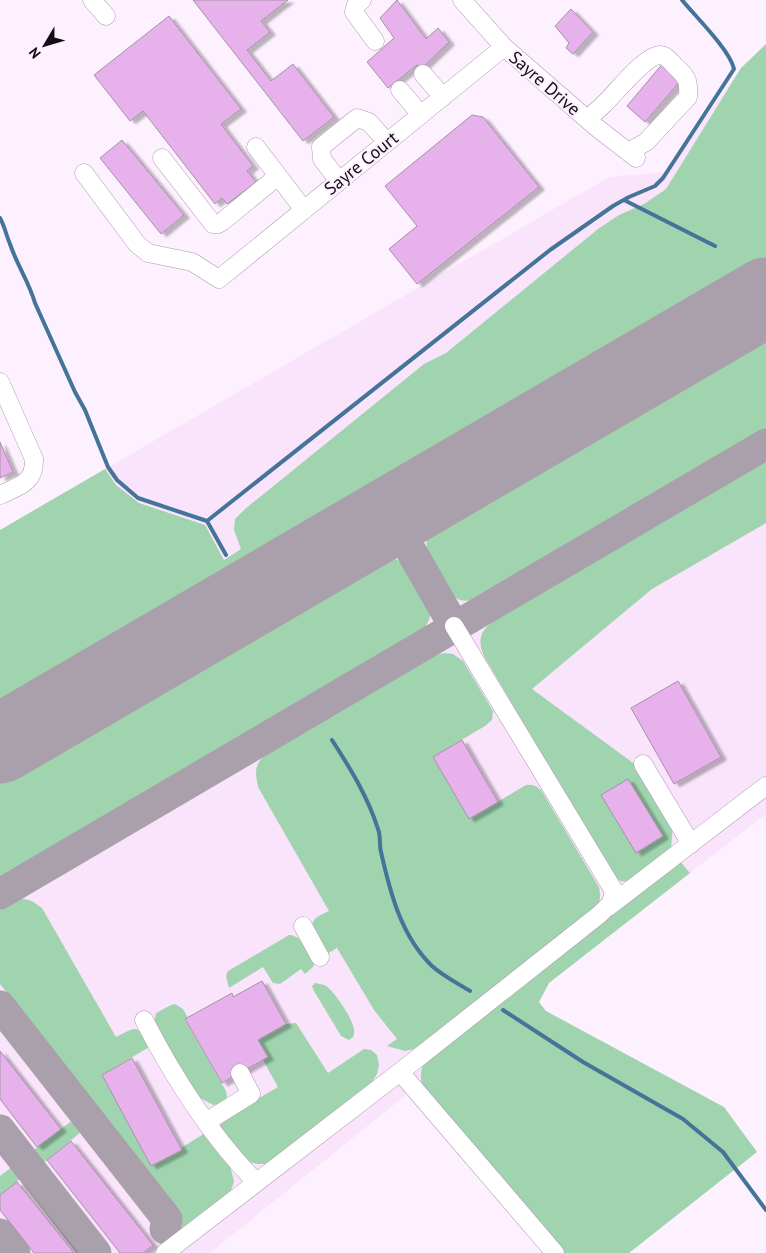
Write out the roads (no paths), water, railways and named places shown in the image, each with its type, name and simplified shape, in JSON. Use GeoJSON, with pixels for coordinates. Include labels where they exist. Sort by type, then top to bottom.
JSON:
{"type":"FeatureCollection","features":[{"type":"Feature","properties":{"kind":"street"},"geometry":{"type":"LineString","coordinates":[[92,0],[106,16]]}},
{"type":"Feature","properties":{"kind":"street"},"geometry":{"type":"LineString","coordinates":[[362,0],[356,5],[354,12],[375,41]]}},
{"type":"Feature","properties":{"kind":"street","name":"Sayre Drive"},"geometry":{"type":"LineString","coordinates":[[462,0],[504,47],[587,119],[632,155],[688,97],[686,77],[666,57],[660,55],[650,59],[587,119]]}},
{"type":"Feature","properties":{"kind":"street","name":"Sayre Court"},"geometry":{"type":"LineString","coordinates":[[84,174],[137,244],[148,253],[192,262],[219,279],[504,47]]}},
{"type":"Feature","properties":{"kind":"street"},"geometry":{"type":"LineString","coordinates":[[423,74],[443,97]]}},
{"type":"Feature","properties":{"kind":"street"},"geometry":{"type":"LineString","coordinates":[[400,90],[421,115]]}},
{"type":"Feature","properties":{"kind":"street"},"geometry":{"type":"LineString","coordinates":[[339,181],[322,159],[321,147],[357,118],[369,122],[387,142]]}},
{"type":"Feature","properties":{"kind":"street"},"geometry":{"type":"LineString","coordinates":[[256,147],[304,210]]}},
{"type":"Feature","properties":{"kind":"street"},"geometry":{"type":"LineString","coordinates":[[162,158],[213,224],[223,221],[278,176]]}},
{"type":"Feature","properties":{"kind":"street"},"geometry":{"type":"LineString","coordinates":[[0,382],[34,459],[34,466],[33,474],[22,485],[0,494]]}},
{"type":"Feature","properties":{"kind":"street"},"geometry":{"type":"LineString","coordinates":[[454,626],[614,891],[611,903],[600,914]]}},
{"type":"Feature","properties":{"kind":"street"},"geometry":{"type":"LineString","coordinates":[[643,764],[691,844]]}},
{"type":"Feature","properties":{"kind":"street"},"geometry":{"type":"LineString","coordinates":[[164,1253],[400,1072],[766,786]]}},
{"type":"Feature","properties":{"kind":"street"},"geometry":{"type":"LineString","coordinates":[[303,926],[320,956]]}},
{"type":"Feature","properties":{"kind":"street"},"geometry":{"type":"LineString","coordinates":[[144,1020],[170,1066],[206,1122],[239,1166],[256,1182]]}},
{"type":"Feature","properties":{"kind":"street"},"geometry":{"type":"LineString","coordinates":[[400,1072],[555,1253]]}},
{"type":"Feature","properties":{"kind":"street"},"geometry":{"type":"LineString","coordinates":[[206,1122],[251,1094],[240,1073]]}},
{"type":"Feature","properties":{"kind":"waterway"},"geometry":{"type":"LineString","coordinates":[[207,521],[550,250],[613,206],[655,186],[663,178],[734,69],[726,52],[682,0]]}},
{"type":"Feature","properties":{"kind":"waterway"},"geometry":{"type":"LineString","coordinates":[[624,200],[715,246]]}},
{"type":"Feature","properties":{"kind":"waterway"},"geometry":{"type":"LineString","coordinates":[[0,218],[35,303],[85,410],[108,467],[117,480],[138,498],[207,521],[226,555]]}},
{"type":"Feature","properties":{"kind":"waterway"},"geometry":{"type":"LineString","coordinates":[[332,740],[358,783],[374,817],[379,832],[381,852],[388,882],[398,913],[412,941],[432,966],[470,991]]}},
{"type":"Feature","properties":{"kind":"waterway"},"geometry":{"type":"LineString","coordinates":[[503,1010],[583,1062],[683,1119],[723,1152],[766,1210]]}}]}
